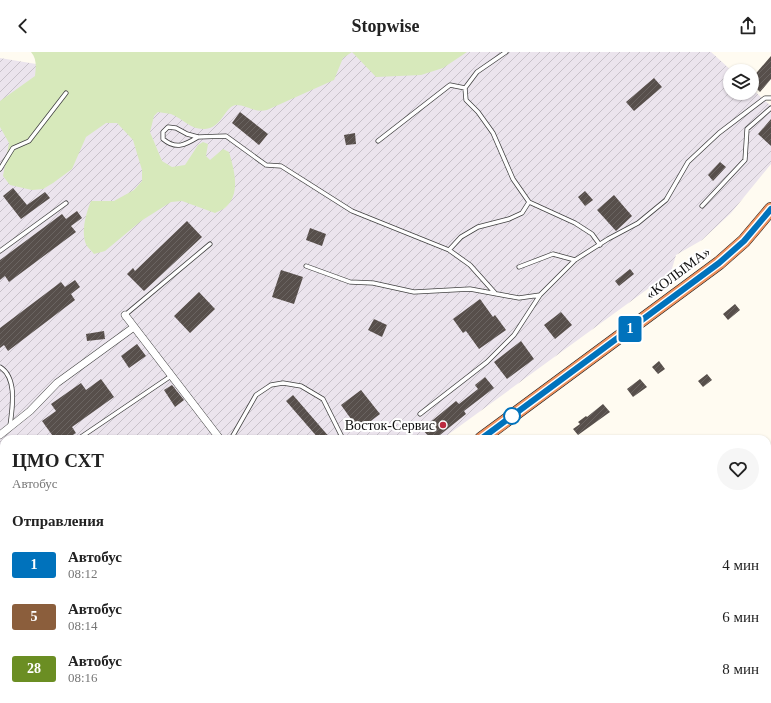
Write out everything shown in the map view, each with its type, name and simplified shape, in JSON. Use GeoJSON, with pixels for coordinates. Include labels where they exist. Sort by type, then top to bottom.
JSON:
{"type":"FeatureCollection","features":[{"type":"Feature","properties":{"kind":"highway","name":"«КОЛЫМА»"},"geometry":{"type":"LineString","coordinates":[[486,435],[719,263],[744,241],[771,209]]}},
{"type":"Feature","properties":{"kind":"street"},"geometry":{"type":"LineString","coordinates":[[125,315],[217,435]]}},
{"type":"Feature","properties":{"kind":"street"},"geometry":{"type":"LineString","coordinates":[[0,435],[30,412],[57,384],[134,327]]}},
{"type":"Feature","properties":{"kind":"lane"},"geometry":{"type":"LineString","coordinates":[[506,52],[477,72],[465,88],[466,100],[478,112],[493,133],[513,179],[529,202],[575,222],[592,234],[600,245]]}},
{"type":"Feature","properties":{"kind":"lane"},"geometry":{"type":"LineString","coordinates":[[378,141],[450,85],[465,88]]}},
{"type":"Feature","properties":{"kind":"lane"},"geometry":{"type":"LineString","coordinates":[[0,169],[13,148],[29,140],[66,93]]}},
{"type":"Feature","properties":{"kind":"lane"},"geometry":{"type":"LineString","coordinates":[[420,414],[487,362],[514,335],[540,295],[575,260],[638,223],[666,200],[688,162],[719,133],[765,98],[771,98]]}},
{"type":"Feature","properties":{"kind":"lane"},"geometry":{"type":"LineString","coordinates":[[702,206],[744,160],[747,129],[771,108]]}},
{"type":"Feature","properties":{"kind":"lane"},"geometry":{"type":"LineString","coordinates":[[198,137],[187,144],[178,146],[169,144],[163,139],[163,132],[168,127],[176,128],[186,134],[198,137],[226,136],[266,165],[281,166],[352,211],[449,250],[470,265],[496,294]]}},
{"type":"Feature","properties":{"kind":"lane"},"geometry":{"type":"LineString","coordinates":[[449,250],[461,237],[478,227],[509,219],[522,213],[529,202]]}},
{"type":"Feature","properties":{"kind":"lane"},"geometry":{"type":"LineString","coordinates":[[0,251],[66,203]]}},
{"type":"Feature","properties":{"kind":"lane"},"geometry":{"type":"LineString","coordinates":[[125,315],[210,244]]}},
{"type":"Feature","properties":{"kind":"lane"},"geometry":{"type":"LineString","coordinates":[[519,268],[553,254],[575,260]]}},
{"type":"Feature","properties":{"kind":"lane"},"geometry":{"type":"LineString","coordinates":[[306,266],[350,282],[373,282],[414,292],[470,290],[519,298],[540,295]]}},
{"type":"Feature","properties":{"kind":"lane"},"geometry":{"type":"LineString","coordinates":[[0,366],[5,370],[10,381],[13,398],[10,428]]}},
{"type":"Feature","properties":{"kind":"lane"},"geometry":{"type":"LineString","coordinates":[[84,435],[172,376]]}},
{"type":"Feature","properties":{"kind":"lane"},"geometry":{"type":"LineString","coordinates":[[233,435],[256,395],[271,385],[283,383],[301,386],[323,399],[341,435]]}},
{"type":"Feature","properties":{"kind":"shaded area"},"geometry":{"type":"Polygon","coordinates":[[[164,52],[711,52],[724,64],[723,64],[723,100],[759,100],[759,95],[771,106],[771,164],[731,213],[702,240],[676,255],[671,272],[447,435],[0,435],[0,58],[78,71],[164,52]]]}},
{"type":"Feature","properties":{"kind":"green space"},"geometry":{"type":"Polygon","coordinates":[[[31,52],[352,52],[343,58],[334,80],[267,110],[254,110],[240,105],[232,106],[211,128],[195,128],[171,114],[158,112],[154,116],[150,132],[162,161],[172,167],[185,165],[198,145],[203,142],[208,144],[206,156],[210,160],[223,149],[229,152],[233,166],[235,181],[234,195],[225,208],[215,213],[182,201],[171,202],[141,221],[105,251],[94,254],[87,246],[84,236],[87,211],[91,201],[114,201],[134,190],[142,181],[142,170],[133,140],[117,123],[106,123],[86,137],[72,169],[53,183],[43,189],[32,190],[10,185],[3,176],[9,143],[0,127],[0,101],[35,76],[35,60],[31,52]]]}},
{"type":"Feature","properties":{"kind":"green space"},"geometry":{"type":"Polygon","coordinates":[[[352,52],[467,52],[443,68],[421,75],[376,77],[352,52]]]}},
{"type":"Feature","properties":{"kind":"building"},"geometry":{"type":"Polygon","coordinates":[[[771,56],[771,79],[760,92],[759,91],[759,70],[771,56]]]}},
{"type":"Feature","properties":{"kind":"building"},"geometry":{"type":"Polygon","coordinates":[[[654,78],[662,87],[634,111],[626,102],[654,78]]]}},
{"type":"Feature","properties":{"kind":"building"},"geometry":{"type":"Polygon","coordinates":[[[240,112],[268,134],[259,145],[232,123],[240,112]]]}},
{"type":"Feature","properties":{"kind":"building"},"geometry":{"type":"Polygon","coordinates":[[[771,119],[771,146],[758,134],[771,119]]]}},
{"type":"Feature","properties":{"kind":"building"},"geometry":{"type":"Polygon","coordinates":[[[355,133],[356,144],[346,145],[344,135],[355,133]]]}},
{"type":"Feature","properties":{"kind":"building"},"geometry":{"type":"Polygon","coordinates":[[[720,162],[726,167],[713,181],[708,175],[720,162]]]}},
{"type":"Feature","properties":{"kind":"building"},"geometry":{"type":"Polygon","coordinates":[[[13,188],[27,205],[45,192],[50,198],[21,219],[3,196],[13,188]]]}},
{"type":"Feature","properties":{"kind":"building"},"geometry":{"type":"Polygon","coordinates":[[[585,191],[593,200],[585,206],[578,197],[585,191]]]}},
{"type":"Feature","properties":{"kind":"building"},"geometry":{"type":"Polygon","coordinates":[[[614,195],[632,216],[616,231],[597,210],[614,195]]]}},
{"type":"Feature","properties":{"kind":"building"},"geometry":{"type":"Polygon","coordinates":[[[77,211],[82,218],[71,226],[76,232],[9,282],[5,276],[0,280],[0,260],[62,214],[66,219],[77,211]]]}},
{"type":"Feature","properties":{"kind":"building"},"geometry":{"type":"Polygon","coordinates":[[[187,221],[202,237],[144,291],[127,274],[133,268],[135,271],[187,221]]]}},
{"type":"Feature","properties":{"kind":"building"},"geometry":{"type":"Polygon","coordinates":[[[310,228],[326,234],[322,246],[306,240],[310,228]]]}},
{"type":"Feature","properties":{"kind":"building"},"geometry":{"type":"Polygon","coordinates":[[[630,269],[634,274],[619,286],[615,281],[630,269]]]}},
{"type":"Feature","properties":{"kind":"building"},"geometry":{"type":"Polygon","coordinates":[[[281,270],[303,277],[294,304],[272,297],[281,270]]]}},
{"type":"Feature","properties":{"kind":"building"},"geometry":{"type":"Polygon","coordinates":[[[75,280],[80,287],[71,294],[75,300],[8,351],[4,345],[0,348],[0,328],[61,282],[65,287],[75,280]]]}},
{"type":"Feature","properties":{"kind":"building"},"geometry":{"type":"Polygon","coordinates":[[[199,292],[215,309],[190,333],[174,316],[199,292]]]}},
{"type":"Feature","properties":{"kind":"building"},"geometry":{"type":"Polygon","coordinates":[[[480,299],[493,317],[495,315],[506,330],[479,349],[466,331],[463,333],[453,319],[480,299]]]}},
{"type":"Feature","properties":{"kind":"building"},"geometry":{"type":"Polygon","coordinates":[[[735,304],[740,310],[728,320],[723,314],[735,304]]]}},
{"type":"Feature","properties":{"kind":"building"},"geometry":{"type":"Polygon","coordinates":[[[561,312],[572,325],[555,339],[544,325],[561,312]]]}},
{"type":"Feature","properties":{"kind":"building"},"geometry":{"type":"Polygon","coordinates":[[[374,319],[387,325],[382,337],[368,330],[374,319]]]}},
{"type":"Feature","properties":{"kind":"building"},"geometry":{"type":"Polygon","coordinates":[[[104,331],[105,339],[87,341],[86,334],[104,331]]]}},
{"type":"Feature","properties":{"kind":"building"},"geometry":{"type":"Polygon","coordinates":[[[521,341],[534,359],[507,379],[494,362],[521,341]]]}},
{"type":"Feature","properties":{"kind":"building"},"geometry":{"type":"Polygon","coordinates":[[[137,344],[146,356],[129,368],[121,356],[137,344]]]}},
{"type":"Feature","properties":{"kind":"building"},"geometry":{"type":"Polygon","coordinates":[[[659,361],[665,369],[658,374],[652,367],[659,361]]]}},
{"type":"Feature","properties":{"kind":"building"},"geometry":{"type":"Polygon","coordinates":[[[707,374],[712,380],[703,387],[698,381],[707,374]]]}},
{"type":"Feature","properties":{"kind":"building"},"geometry":{"type":"Polygon","coordinates":[[[485,377],[494,388],[464,411],[466,414],[440,435],[427,435],[422,429],[456,401],[459,404],[478,389],[475,385],[485,377]]]}},
{"type":"Feature","properties":{"kind":"building"},"geometry":{"type":"Polygon","coordinates":[[[101,379],[114,397],[72,427],[76,433],[73,435],[52,435],[42,421],[56,411],[51,404],[81,383],[86,390],[101,379]]]}},
{"type":"Feature","properties":{"kind":"building"},"geometry":{"type":"Polygon","coordinates":[[[640,379],[647,387],[633,397],[627,389],[640,379]]]}},
{"type":"Feature","properties":{"kind":"building"},"geometry":{"type":"Polygon","coordinates":[[[172,385],[184,400],[175,407],[164,390],[172,385]]]}},
{"type":"Feature","properties":{"kind":"building"},"geometry":{"type":"Polygon","coordinates":[[[361,390],[380,414],[359,430],[341,405],[361,390]]]}},
{"type":"Feature","properties":{"kind":"building"},"geometry":{"type":"Polygon","coordinates":[[[293,395],[328,435],[316,435],[286,401],[293,395]]]}},
{"type":"Feature","properties":{"kind":"building"},"geometry":{"type":"Polygon","coordinates":[[[603,404],[610,412],[578,435],[573,429],[580,424],[578,422],[586,416],[587,417],[603,404]]]}},
{"type":"Feature","properties":{"kind":"bus line","name":"1"},"geometry":{"type":"LineString","coordinates":[[486,435],[719,263],[744,241],[771,209]]}},
{"type":"Feature","properties":{"kind":"place","name":"Восток-Сервис"},"geometry":{"type":"Point","coordinates":[443,425]}}]}
